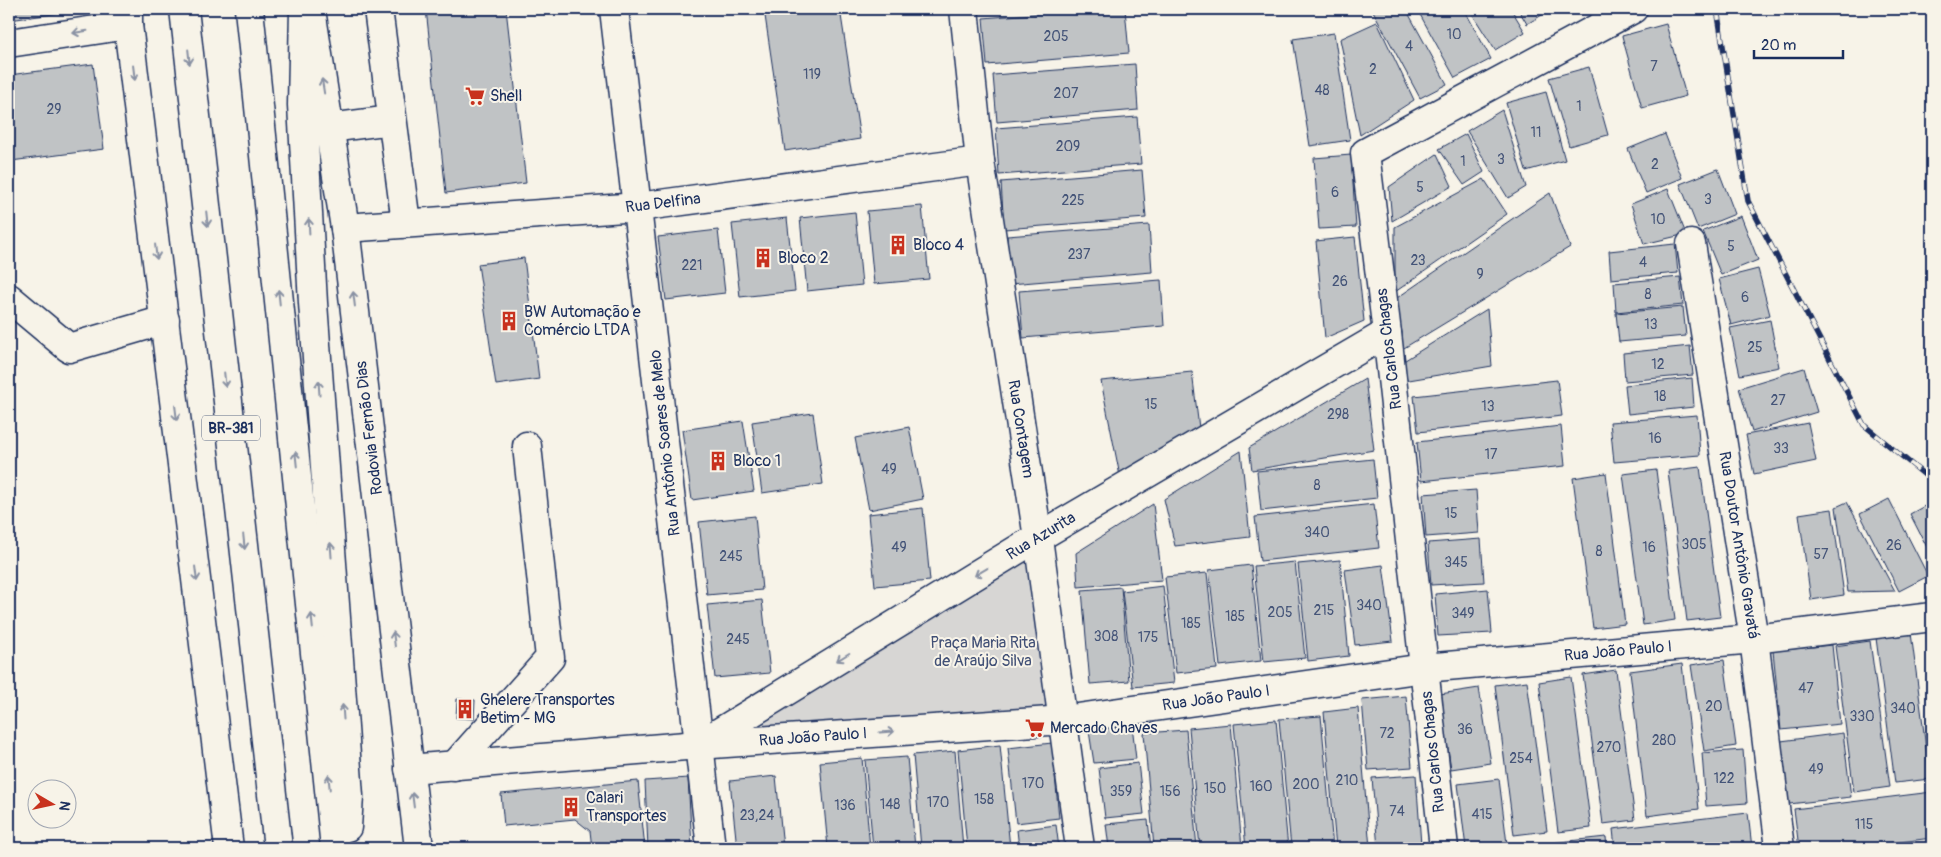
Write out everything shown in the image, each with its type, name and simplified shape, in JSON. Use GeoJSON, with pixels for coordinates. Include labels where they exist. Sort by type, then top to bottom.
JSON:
{"type":"FeatureCollection","features":[{"type":"Feature","properties":{"kind":"main road","name":"BR-381"},"geometry":{"type":"LineString","coordinates":[[184,9],[278,848]]}},
{"type":"Feature","properties":{"kind":"main road"},"geometry":{"type":"LineString","coordinates":[[248,9],[335,848]]}},
{"type":"Feature","properties":{"kind":"main road"},"geometry":{"type":"LineString","coordinates":[[304,9],[302,105],[313,313],[349,796],[346,848]]}},
{"type":"Feature","properties":{"kind":"main road","name":"Rodovia Fernão Dias"},"geometry":{"type":"LineString","coordinates":[[311,9],[346,228],[419,848]]}},
{"type":"Feature","properties":{"kind":"main road"},"geometry":{"type":"LineString","coordinates":[[378,9],[406,223]]}},
{"type":"Feature","properties":{"kind":"main road","name":"Rua Antônio Soares de Melo"},"geometry":{"type":"LineString","coordinates":[[614,9],[711,848]]}},
{"type":"Feature","properties":{"kind":"main road","name":"Rua Contagem"},"geometry":{"type":"LineString","coordinates":[[964,9],[980,161],[1038,538],[1080,848]]}},
{"type":"Feature","properties":{"kind":"main road","name":"Rua Carlos Chagas"},"geometry":{"type":"LineString","coordinates":[[1444,848],[1366,153],[1633,9]]}},
{"type":"Feature","properties":{"kind":"main road","name":"BR-381"},"geometry":{"type":"LineString","coordinates":[[128,17],[229,848]]}},
{"type":"Feature","properties":{"kind":"main road"},"geometry":{"type":"LineString","coordinates":[[9,43],[128,17]]}},
{"type":"Feature","properties":{"kind":"main road"},"geometry":{"type":"LineString","coordinates":[[329,128],[392,120]]}},
{"type":"Feature","properties":{"kind":"main road","name":"Rua Delfina"},"geometry":{"type":"LineString","coordinates":[[346,228],[638,207],[980,161]]}},
{"type":"Feature","properties":{"kind":"main road","name":"Rua Doutor Antônio Gravatá"},"geometry":{"type":"LineString","coordinates":[[1691,244],[1754,639],[1780,848]]}},
{"type":"Feature","properties":{"kind":"main road"},"geometry":{"type":"LineString","coordinates":[[9,298],[69,348],[165,320]]}},
{"type":"Feature","properties":{"kind":"main road","name":"Rua Azurita"},"geometry":{"type":"LineString","coordinates":[[698,745],[1038,538],[1387,333]]}},
{"type":"Feature","properties":{"kind":"main road"},"geometry":{"type":"LineString","coordinates":[[454,766],[550,658],[527,446]]}},
{"type":"Feature","properties":{"kind":"main road","name":"Rua João Paulo I"},"geometry":{"type":"LineString","coordinates":[[409,769],[698,745],[1064,720],[1424,668],[1754,639],[1932,618]]}},
{"type":"Feature","properties":{"kind":"green space","name":"Praça Maria Rita de Araújo Silva"},"geometry":{"type":"Polygon","coordinates":[[[1035,549],[1050,707],[734,735],[1035,549]]]}},
{"type":"Feature","properties":{"kind":"building"},"geometry":{"type":"Polygon","coordinates":[[[9,9],[83,9],[83,10],[9,20],[9,9]]]}},
{"type":"Feature","properties":{"kind":"building","name":"Shell"},"geometry":{"type":"Polygon","coordinates":[[[426,9],[506,9],[526,183],[446,193],[426,9]]]}},
{"type":"Feature","properties":{"kind":"building"},"geometry":{"type":"Polygon","coordinates":[[[764,9],[840,9],[860,139],[785,151],[764,9]]]}},
{"type":"Feature","properties":{"kind":"building"},"geometry":{"type":"Polygon","coordinates":[[[1096,9],[1125,9],[1129,53],[987,65],[983,18],[1096,9]]]}},
{"type":"Feature","properties":{"kind":"building"},"geometry":{"type":"Polygon","coordinates":[[[1372,9],[1406,9],[1447,84],[1420,98],[1372,9]]]}},
{"type":"Feature","properties":{"kind":"building"},"geometry":{"type":"Polygon","coordinates":[[[1417,9],[1464,9],[1491,59],[1455,78],[1417,9]]]}},
{"type":"Feature","properties":{"kind":"building"},"geometry":{"type":"Polygon","coordinates":[[[1469,9],[1511,9],[1525,32],[1495,50],[1469,9]]]}},
{"type":"Feature","properties":{"kind":"building"},"geometry":{"type":"Polygon","coordinates":[[[1518,9],[1552,9],[1527,24],[1518,9]]]}},
{"type":"Feature","properties":{"kind":"building"},"geometry":{"type":"Polygon","coordinates":[[[1377,22],[1414,100],[1360,135],[1340,39],[1377,22]]]}},
{"type":"Feature","properties":{"kind":"building"},"geometry":{"type":"Polygon","coordinates":[[[1666,24],[1686,96],[1642,108],[1622,36],[1666,24]]]}},
{"type":"Feature","properties":{"kind":"building"},"geometry":{"type":"Polygon","coordinates":[[[1334,33],[1350,140],[1310,146],[1293,39],[1334,33]]]}},
{"type":"Feature","properties":{"kind":"building"},"geometry":{"type":"Polygon","coordinates":[[[93,64],[104,149],[11,161],[9,144],[9,75],[93,64]]]}},
{"type":"Feature","properties":{"kind":"building"},"geometry":{"type":"Polygon","coordinates":[[[1135,64],[1138,110],[997,122],[993,75],[1135,64]]]}},
{"type":"Feature","properties":{"kind":"building"},"geometry":{"type":"Polygon","coordinates":[[[1589,67],[1608,135],[1569,146],[1549,78],[1589,67]]]}},
{"type":"Feature","properties":{"kind":"building"},"geometry":{"type":"Polygon","coordinates":[[[1546,92],[1565,160],[1526,171],[1506,103],[1546,92]]]}},
{"type":"Feature","properties":{"kind":"building"},"geometry":{"type":"Polygon","coordinates":[[[1502,110],[1526,187],[1508,198],[1467,131],[1502,110]]]}},
{"type":"Feature","properties":{"kind":"building"},"geometry":{"type":"Polygon","coordinates":[[[1137,117],[1141,164],[999,175],[996,128],[1137,117]]]}},
{"type":"Feature","properties":{"kind":"building"},"geometry":{"type":"Polygon","coordinates":[[[1466,134],[1484,172],[1464,185],[1439,149],[1466,134]]]}},
{"type":"Feature","properties":{"kind":"building"},"geometry":{"type":"Polygon","coordinates":[[[1665,134],[1682,178],[1646,193],[1628,149],[1665,134]]]}},
{"type":"Feature","properties":{"kind":"building"},"geometry":{"type":"Polygon","coordinates":[[[1437,154],[1452,186],[1392,221],[1389,187],[1437,154]]]}},
{"type":"Feature","properties":{"kind":"building"},"geometry":{"type":"Polygon","coordinates":[[[1351,155],[1356,227],[1319,229],[1314,158],[1351,155]]]}},
{"type":"Feature","properties":{"kind":"building"},"geometry":{"type":"Polygon","coordinates":[[[1718,169],[1735,214],[1698,229],[1680,184],[1718,169]]]}},
{"type":"Feature","properties":{"kind":"building"},"geometry":{"type":"Polygon","coordinates":[[[1142,170],[1146,218],[1004,229],[1001,182],[1142,170]]]}},
{"type":"Feature","properties":{"kind":"building"},"geometry":{"type":"Polygon","coordinates":[[[1484,179],[1507,214],[1395,292],[1395,227],[1484,179]]]}},
{"type":"Feature","properties":{"kind":"building"},"geometry":{"type":"Polygon","coordinates":[[[1668,189],[1686,234],[1644,244],[1631,204],[1668,189]]]}},
{"type":"Feature","properties":{"kind":"building"},"geometry":{"type":"Polygon","coordinates":[[[1550,193],[1570,247],[1399,351],[1394,300],[1550,193]]]}},
{"type":"Feature","properties":{"kind":"building","name":"Bloco 4"},"geometry":{"type":"Polygon","coordinates":[[[922,206],[929,279],[874,284],[867,211],[922,206]]]}},
{"type":"Feature","properties":{"kind":"building"},"geometry":{"type":"Polygon","coordinates":[[[855,212],[862,285],[807,291],[800,218],[855,212]]]}},
{"type":"Feature","properties":{"kind":"building"},"geometry":{"type":"Polygon","coordinates":[[[1741,216],[1758,260],[1721,275],[1703,231],[1741,216]]]}},
{"type":"Feature","properties":{"kind":"building","name":"Bloco 2"},"geometry":{"type":"Polygon","coordinates":[[[787,218],[795,291],[740,297],[732,224],[787,218]]]}},
{"type":"Feature","properties":{"kind":"building"},"geometry":{"type":"Polygon","coordinates":[[[1149,225],[1152,272],[1010,284],[1007,236],[1149,225]]]}},
{"type":"Feature","properties":{"kind":"building"},"geometry":{"type":"Polygon","coordinates":[[[718,230],[725,293],[666,300],[658,237],[718,230]]]}},
{"type":"Feature","properties":{"kind":"building"},"geometry":{"type":"Polygon","coordinates":[[[1355,237],[1364,321],[1325,338],[1316,241],[1355,237]]]}},
{"type":"Feature","properties":{"kind":"building"},"geometry":{"type":"Polygon","coordinates":[[[1675,244],[1678,273],[1611,279],[1609,251],[1675,244]]]}},
{"type":"Feature","properties":{"kind":"building","name":"BW Automação e Comércio LTDA"},"geometry":{"type":"Polygon","coordinates":[[[524,258],[539,379],[496,385],[478,264],[524,258]]]}},
{"type":"Feature","properties":{"kind":"building"},"geometry":{"type":"Polygon","coordinates":[[[1758,269],[1770,315],[1731,325],[1719,279],[1758,269]]]}},
{"type":"Feature","properties":{"kind":"building"},"geometry":{"type":"Polygon","coordinates":[[[1680,277],[1683,305],[1616,312],[1614,283],[1680,277]]]}},
{"type":"Feature","properties":{"kind":"building"},"geometry":{"type":"Polygon","coordinates":[[[1161,280],[1164,326],[1023,338],[1019,291],[1161,280]]]}},
{"type":"Feature","properties":{"kind":"building"},"geometry":{"type":"Polygon","coordinates":[[[1683,307],[1686,336],[1619,342],[1616,313],[1683,307]]]}},
{"type":"Feature","properties":{"kind":"building"},"geometry":{"type":"Polygon","coordinates":[[[1487,309],[1492,366],[1403,381],[1402,362],[1487,309]]]}},
{"type":"Feature","properties":{"kind":"building"},"geometry":{"type":"Polygon","coordinates":[[[1770,320],[1779,367],[1740,375],[1730,328],[1770,320]]]}},
{"type":"Feature","properties":{"kind":"building"},"geometry":{"type":"Polygon","coordinates":[[[1690,346],[1693,375],[1625,381],[1623,353],[1690,346]]]}},
{"type":"Feature","properties":{"kind":"building"},"geometry":{"type":"Polygon","coordinates":[[[1804,368],[1817,412],[1752,432],[1739,388],[1804,368]]]}},
{"type":"Feature","properties":{"kind":"building"},"geometry":{"type":"Polygon","coordinates":[[[1192,372],[1199,428],[1120,476],[1101,381],[1192,372]]]}},
{"type":"Feature","properties":{"kind":"building"},"geometry":{"type":"Polygon","coordinates":[[[1692,378],[1694,407],[1628,414],[1625,385],[1692,378]]]}},
{"type":"Feature","properties":{"kind":"building"},"geometry":{"type":"Polygon","coordinates":[[[1365,379],[1374,450],[1252,470],[1249,448],[1365,379]]]}},
{"type":"Feature","properties":{"kind":"building"},"geometry":{"type":"Polygon","coordinates":[[[1557,380],[1562,416],[1418,432],[1414,396],[1557,380]]]}},
{"type":"Feature","properties":{"kind":"building"},"geometry":{"type":"Polygon","coordinates":[[[813,413],[823,484],[762,493],[752,422],[813,413]]]}},
{"type":"Feature","properties":{"kind":"building"},"geometry":{"type":"Polygon","coordinates":[[[1697,415],[1700,455],[1614,462],[1610,422],[1697,415]]]}},
{"type":"Feature","properties":{"kind":"building","name":"Bloco 1"},"geometry":{"type":"Polygon","coordinates":[[[743,421],[754,491],[692,500],[682,430],[743,421]]]}},
{"type":"Feature","properties":{"kind":"building"},"geometry":{"type":"Polygon","coordinates":[[[1808,423],[1816,461],[1754,474],[1746,435],[1808,423]]]}},
{"type":"Feature","properties":{"kind":"building"},"geometry":{"type":"Polygon","coordinates":[[[1561,426],[1565,466],[1421,481],[1417,442],[1561,426]]]}},
{"type":"Feature","properties":{"kind":"building"},"geometry":{"type":"Polygon","coordinates":[[[909,427],[923,499],[869,510],[855,438],[909,427]]]}},
{"type":"Feature","properties":{"kind":"building"},"geometry":{"type":"Polygon","coordinates":[[[1241,451],[1250,537],[1175,546],[1164,499],[1241,451]]]}},
{"type":"Feature","properties":{"kind":"building"},"geometry":{"type":"Polygon","coordinates":[[[1373,459],[1377,498],[1261,511],[1257,471],[1373,459]]]}},
{"type":"Feature","properties":{"kind":"building"},"geometry":{"type":"Polygon","coordinates":[[[1700,467],[1720,617],[1687,621],[1668,471],[1700,467]]]}},
{"type":"Feature","properties":{"kind":"building"},"geometry":{"type":"Polygon","coordinates":[[[1656,470],[1675,620],[1643,625],[1623,474],[1656,470]]]}},
{"type":"Feature","properties":{"kind":"building"},"geometry":{"type":"Polygon","coordinates":[[[1606,473],[1625,624],[1593,628],[1573,478],[1606,473]]]}},
{"type":"Feature","properties":{"kind":"building"},"geometry":{"type":"Polygon","coordinates":[[[1476,490],[1479,533],[1426,537],[1423,494],[1476,490]]]}},
{"type":"Feature","properties":{"kind":"building"},"geometry":{"type":"Polygon","coordinates":[[[1889,499],[1928,576],[1899,591],[1860,514],[1889,499]]]}},
{"type":"Feature","properties":{"kind":"building"},"geometry":{"type":"Polygon","coordinates":[[[1847,502],[1895,591],[1848,592],[1836,507],[1847,502]]]}},
{"type":"Feature","properties":{"kind":"building"},"geometry":{"type":"Polygon","coordinates":[[[1932,502],[1932,557],[1910,514],[1932,502]]]}},
{"type":"Feature","properties":{"kind":"building"},"geometry":{"type":"Polygon","coordinates":[[[1153,504],[1162,580],[1078,587],[1076,553],[1153,504]]]}},
{"type":"Feature","properties":{"kind":"building"},"geometry":{"type":"Polygon","coordinates":[[[1374,504],[1379,548],[1260,561],[1255,517],[1374,504]]]}},
{"type":"Feature","properties":{"kind":"building"},"geometry":{"type":"Polygon","coordinates":[[[923,508],[930,581],[875,586],[868,514],[923,508]]]}},
{"type":"Feature","properties":{"kind":"building"},"geometry":{"type":"Polygon","coordinates":[[[1832,509],[1844,595],[1811,600],[1799,514],[1832,509]]]}},
{"type":"Feature","properties":{"kind":"building"},"geometry":{"type":"Polygon","coordinates":[[[755,516],[762,590],[707,595],[699,522],[755,516]]]}},
{"type":"Feature","properties":{"kind":"building"},"geometry":{"type":"Polygon","coordinates":[[[1481,539],[1484,582],[1431,585],[1428,543],[1481,539]]]}},
{"type":"Feature","properties":{"kind":"building"},"geometry":{"type":"Polygon","coordinates":[[[1340,560],[1349,656],[1308,661],[1298,564],[1340,560]]]}},
{"type":"Feature","properties":{"kind":"building"},"geometry":{"type":"Polygon","coordinates":[[[1295,562],[1305,658],[1264,662],[1254,566],[1295,562]]]}},
{"type":"Feature","properties":{"kind":"building"},"geometry":{"type":"Polygon","coordinates":[[[1251,565],[1261,661],[1220,666],[1209,570],[1251,565]]]}},
{"type":"Feature","properties":{"kind":"building"},"geometry":{"type":"Polygon","coordinates":[[[1383,565],[1393,641],[1355,645],[1345,570],[1383,565]]]}},
{"type":"Feature","properties":{"kind":"building"},"geometry":{"type":"Polygon","coordinates":[[[1207,573],[1217,669],[1176,673],[1165,577],[1207,573]]]}},
{"type":"Feature","properties":{"kind":"building"},"geometry":{"type":"Polygon","coordinates":[[[1163,586],[1174,683],[1133,687],[1122,591],[1163,586]]]}},
{"type":"Feature","properties":{"kind":"building"},"geometry":{"type":"Polygon","coordinates":[[[1121,587],[1129,681],[1090,684],[1082,590],[1121,587]]]}},
{"type":"Feature","properties":{"kind":"building"},"geometry":{"type":"Polygon","coordinates":[[[1488,589],[1492,633],[1438,636],[1435,594],[1488,589]]]}},
{"type":"Feature","properties":{"kind":"building"},"geometry":{"type":"Polygon","coordinates":[[[762,600],[770,673],[715,678],[707,605],[762,600]]]}},
{"type":"Feature","properties":{"kind":"building"},"geometry":{"type":"Polygon","coordinates":[[[1911,633],[1930,779],[1895,783],[1876,638],[1911,633]]]}},
{"type":"Feature","properties":{"kind":"building"},"geometry":{"type":"Polygon","coordinates":[[[1932,640],[1932,679],[1927,641],[1932,640]]]}},
{"type":"Feature","properties":{"kind":"building"},"geometry":{"type":"Polygon","coordinates":[[[1870,641],[1890,787],[1854,792],[1835,646],[1870,641]]]}},
{"type":"Feature","properties":{"kind":"building"},"geometry":{"type":"Polygon","coordinates":[[[1832,645],[1840,724],[1781,730],[1773,651],[1832,645]]]}},
{"type":"Feature","properties":{"kind":"building"},"geometry":{"type":"Polygon","coordinates":[[[1724,660],[1736,746],[1704,751],[1691,665],[1724,660]]]}},
{"type":"Feature","properties":{"kind":"building"},"geometry":{"type":"Polygon","coordinates":[[[1682,664],[1699,809],[1647,816],[1630,671],[1682,664]]]}},
{"type":"Feature","properties":{"kind":"building"},"geometry":{"type":"Polygon","coordinates":[[[1616,670],[1635,820],[1603,824],[1583,675],[1616,670]]]}},
{"type":"Feature","properties":{"kind":"building"},"geometry":{"type":"Polygon","coordinates":[[[1571,677],[1591,828],[1558,832],[1539,682],[1571,677]]]}},
{"type":"Feature","properties":{"kind":"building"},"geometry":{"type":"Polygon","coordinates":[[[1527,681],[1547,831],[1514,835],[1495,685],[1527,681]]]}},
{"type":"Feature","properties":{"kind":"building"},"geometry":{"type":"Polygon","coordinates":[[[1479,688],[1491,763],[1451,769],[1440,694],[1479,688]]]}},
{"type":"Feature","properties":{"kind":"building"},"geometry":{"type":"Polygon","coordinates":[[[1406,696],[1412,767],[1368,770],[1362,700],[1406,696]]]}},
{"type":"Feature","properties":{"kind":"building","name":"Ghelere Transportes Betim - MG"},"geometry":{"type":"Polygon","coordinates":[[[457,699],[475,700],[474,719],[456,718],[457,699]]]}},
{"type":"Feature","properties":{"kind":"building"},"geometry":{"type":"Polygon","coordinates":[[[1358,708],[1370,848],[1336,848],[1324,712],[1358,708]]]}},
{"type":"Feature","properties":{"kind":"building"},"geometry":{"type":"Polygon","coordinates":[[[1321,716],[1333,848],[1291,848],[1279,719],[1321,716]]]}},
{"type":"Feature","properties":{"kind":"building"},"geometry":{"type":"Polygon","coordinates":[[[1276,720],[1288,848],[1246,848],[1234,724],[1276,720]]]}},
{"type":"Feature","properties":{"kind":"building"},"geometry":{"type":"Polygon","coordinates":[[[1231,724],[1242,848],[1200,848],[1189,728],[1231,724]]]}},
{"type":"Feature","properties":{"kind":"building"},"geometry":{"type":"Polygon","coordinates":[[[1132,725],[1136,759],[1094,763],[1089,731],[1132,725]]]}},
{"type":"Feature","properties":{"kind":"building"},"geometry":{"type":"Polygon","coordinates":[[[1186,730],[1197,848],[1154,848],[1144,733],[1186,730]]]}},
{"type":"Feature","properties":{"kind":"building"},"geometry":{"type":"Polygon","coordinates":[[[1843,733],[1851,797],[1789,804],[1781,741],[1843,733]]]}},
{"type":"Feature","properties":{"kind":"building"},"geometry":{"type":"Polygon","coordinates":[[[1052,743],[1059,818],[1016,823],[1008,748],[1052,743]]]}},
{"type":"Feature","properties":{"kind":"building"},"geometry":{"type":"Polygon","coordinates":[[[1000,745],[1010,848],[967,848],[958,750],[1000,745]]]}},
{"type":"Feature","properties":{"kind":"building"},"geometry":{"type":"Polygon","coordinates":[[[1743,750],[1747,803],[1706,806],[1702,753],[1743,750]]]}},
{"type":"Feature","properties":{"kind":"building"},"geometry":{"type":"Polygon","coordinates":[[[955,751],[963,848],[921,848],[913,755],[955,751]]]}},
{"type":"Feature","properties":{"kind":"building"},"geometry":{"type":"Polygon","coordinates":[[[907,757],[915,848],[873,848],[865,760],[907,757]]]}},
{"type":"Feature","properties":{"kind":"building"},"geometry":{"type":"Polygon","coordinates":[[[862,758],[870,848],[828,848],[820,762],[862,758]]]}},
{"type":"Feature","properties":{"kind":"building"},"geometry":{"type":"Polygon","coordinates":[[[1138,763],[1144,814],[1105,818],[1099,768],[1138,763]]]}},
{"type":"Feature","properties":{"kind":"building"},"geometry":{"type":"Polygon","coordinates":[[[1416,775],[1421,845],[1378,848],[1372,778],[1416,775]]]}},
{"type":"Feature","properties":{"kind":"building"},"geometry":{"type":"Polygon","coordinates":[[[776,776],[783,848],[737,848],[730,781],[776,776]]]}},
{"type":"Feature","properties":{"kind":"building"},"geometry":{"type":"Polygon","coordinates":[[[688,778],[692,848],[648,848],[645,781],[688,778]]]}},
{"type":"Feature","properties":{"kind":"building"},"geometry":{"type":"Polygon","coordinates":[[[1499,779],[1507,844],[1466,848],[1458,784],[1499,779]]]}},
{"type":"Feature","properties":{"kind":"building","name":"Calari Transportes"},"geometry":{"type":"Polygon","coordinates":[[[638,781],[645,848],[592,848],[590,831],[575,819],[504,826],[501,794],[638,781]]]}},
{"type":"Feature","properties":{"kind":"building"},"geometry":{"type":"Polygon","coordinates":[[[1932,792],[1932,838],[1851,848],[1799,848],[1794,809],[1932,792]]]}},
{"type":"Feature","properties":{"kind":"building"},"geometry":{"type":"Polygon","coordinates":[[[1748,813],[1752,848],[1615,848],[1613,829],[1748,813]]]}},
{"type":"Feature","properties":{"kind":"building"},"geometry":{"type":"Polygon","coordinates":[[[1148,820],[1151,848],[1109,848],[1106,824],[1148,820]]]}},
{"type":"Feature","properties":{"kind":"building"},"geometry":{"type":"Polygon","coordinates":[[[1056,825],[1059,848],[1019,848],[1017,830],[1056,825]]]}},
{"type":"Feature","properties":{"kind":"building"},"geometry":{"type":"Polygon","coordinates":[[[1606,837],[1607,848],[1504,848],[1606,837]]]}},
{"type":"Feature","properties":{"kind":"building"},"geometry":{"type":"Polygon","coordinates":[[[1932,845],[1932,848],[1906,848],[1932,845]]]}},
{"type":"Feature","properties":{"kind":"railway"},"geometry":{"type":"LineString","coordinates":[[1717,9],[1748,201],[1864,425],[1932,481]]}},
{"type":"Feature","properties":{"kind":"place","name":"Shell"},"geometry":{"type":"Point","coordinates":[475,96]}},
{"type":"Feature","properties":{"kind":"place","name":"Bloco 4"},"geometry":{"type":"Point","coordinates":[898,245]}},
{"type":"Feature","properties":{"kind":"place","name":"Bloco 2"},"geometry":{"type":"Point","coordinates":[763,258]}},
{"type":"Feature","properties":{"kind":"place","name":"BW Automação e Comércio LTDA"},"geometry":{"type":"Point","coordinates":[509,321]}},
{"type":"Feature","properties":{"kind":"place","name":"Bloco 1"},"geometry":{"type":"Point","coordinates":[718,461]}},
{"type":"Feature","properties":{"kind":"place","name":"Ghelere Transportes Betim - MG"},"geometry":{"type":"Point","coordinates":[465,709]}},
{"type":"Feature","properties":{"kind":"place","name":"Mercado Chaves"},"geometry":{"type":"Point","coordinates":[1035,728]}},
{"type":"Feature","properties":{"kind":"place","name":"Calari Transportes"},"geometry":{"type":"Point","coordinates":[571,807]}}]}
